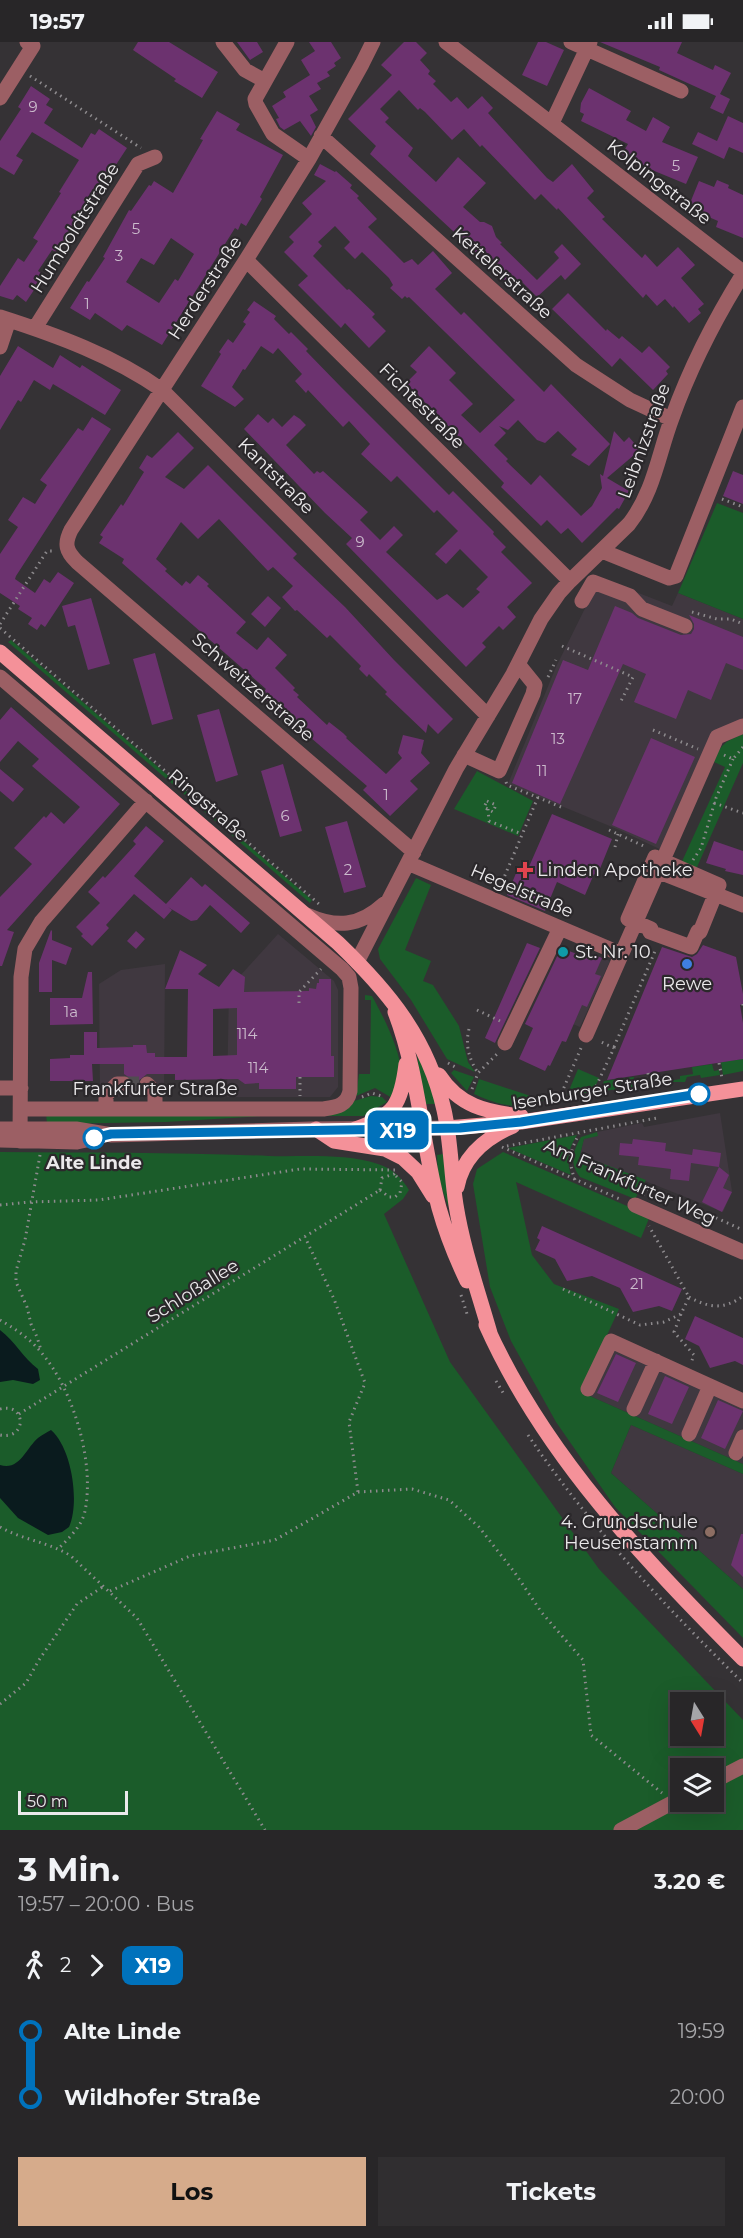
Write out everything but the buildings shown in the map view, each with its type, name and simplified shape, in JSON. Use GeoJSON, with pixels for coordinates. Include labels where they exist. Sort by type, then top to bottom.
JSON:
{"type":"FeatureCollection","features":[{"type":"Feature","properties":{"kind":"main road","name":"Ringstraße"},"geometry":{"type":"LineString","coordinates":[[0,652],[304,914],[357,962],[386,993],[414,1031],[429,1060],[444,1110],[456,1205]]}},
{"type":"Feature","properties":{"kind":"main road","name":"Ringstraße"},"geometry":{"type":"LineString","coordinates":[[386,993],[400,1025],[407,1052],[440,1209]]}},
{"type":"Feature","properties":{"kind":"main road"},"geometry":{"type":"LineString","coordinates":[[355,1129],[371,1124],[393,1109],[401,1092],[407,1052]]}},
{"type":"Feature","properties":{"kind":"main road"},"geometry":{"type":"LineString","coordinates":[[429,1060],[451,1092],[474,1106],[518,1116],[570,1115]]}},
{"type":"Feature","properties":{"kind":"main road","name":"Isenburger Straße"},"geometry":{"type":"LineString","coordinates":[[447,1128],[521,1122],[743,1089]]}},
{"type":"Feature","properties":{"kind":"main road"},"geometry":{"type":"LineString","coordinates":[[490,1334],[463,1241],[456,1205],[460,1173],[468,1158],[487,1140],[521,1122]]}},
{"type":"Feature","properties":{"kind":"main road"},"geometry":{"type":"LineString","coordinates":[[314,1129],[334,1141],[385,1149],[403,1158],[418,1173],[440,1209],[456,1258],[490,1334],[523,1397],[572,1468],[634,1544],[743,1659]]}},
{"type":"Feature","properties":{"kind":"street"},"geometry":{"type":"LineString","coordinates":[[0,98],[33,46],[27,42]]}},
{"type":"Feature","properties":{"kind":"street"},"geometry":{"type":"LineString","coordinates":[[223,42],[245,70],[265,81]]}},
{"type":"Feature","properties":{"kind":"street"},"geometry":{"type":"LineString","coordinates":[[287,42],[255,99],[267,125],[278,139],[309,159]]}},
{"type":"Feature","properties":{"kind":"street","name":"Herderstraße"},"geometry":{"type":"LineString","coordinates":[[67,552],[66,545],[71,530],[309,159],[373,42]]}},
{"type":"Feature","properties":{"kind":"street","name":"Kolpingstraße"},"geometry":{"type":"LineString","coordinates":[[446,42],[743,273]]}},
{"type":"Feature","properties":{"kind":"street"},"geometry":{"type":"LineString","coordinates":[[571,42],[588,45],[681,91]]}},
{"type":"Feature","properties":{"kind":"street"},"geometry":{"type":"LineString","coordinates":[[552,123],[588,45]]}},
{"type":"Feature","properties":{"kind":"street","name":"Kettelerstraße"},"geometry":{"type":"LineString","coordinates":[[321,136],[576,365],[630,400],[671,419]]}},
{"type":"Feature","properties":{"kind":"street","name":"Humboldtstraße"},"geometry":{"type":"LineString","coordinates":[[35,328],[138,164],[155,157]]}},
{"type":"Feature","properties":{"kind":"street","name":"Fichtestraße"},"geometry":{"type":"LineString","coordinates":[[246,260],[570,581]]}},
{"type":"Feature","properties":{"kind":"street","name":"Leibnizstraße"},"geometry":{"type":"LineString","coordinates":[[357,962],[464,755],[519,664],[541,619],[570,581],[629,524],[644,501],[654,477],[671,419],[685,386],[736,297],[743,273]]}},
{"type":"Feature","properties":{"kind":"street"},"geometry":{"type":"LineString","coordinates":[[0,347],[4,319]]}},
{"type":"Feature","properties":{"kind":"street","name":"Kantstraße"},"geometry":{"type":"LineString","coordinates":[[4,319],[35,328],[108,359],[162,390],[488,716]]}},
{"type":"Feature","properties":{"kind":"street"},"geometry":{"type":"LineString","coordinates":[[602,551],[669,578],[676,576],[743,407]]}},
{"type":"Feature","properties":{"kind":"street","name":"Schweitzerstraße"},"geometry":{"type":"LineString","coordinates":[[67,552],[411,857]]}},
{"type":"Feature","properties":{"kind":"street"},"geometry":{"type":"LineString","coordinates":[[582,601],[593,582],[630,596],[642,609],[685,626]]}},
{"type":"Feature","properties":{"kind":"street"},"geometry":{"type":"LineString","coordinates":[[464,755],[499,771],[535,685],[519,664]]}},
{"type":"Feature","properties":{"kind":"street"},"geometry":{"type":"LineString","coordinates":[[1,681],[331,959]]}},
{"type":"Feature","properties":{"kind":"street"},"geometry":{"type":"LineString","coordinates":[[586,1035],[717,737],[743,726]]}},
{"type":"Feature","properties":{"kind":"street"},"geometry":{"type":"LineString","coordinates":[[20,1135],[21,977],[25,949],[41,922],[146,801]]}},
{"type":"Feature","properties":{"kind":"street","name":"Hegelstraße"},"geometry":{"type":"LineString","coordinates":[[411,857],[495,900],[621,954]]}},
{"type":"Feature","properties":{"kind":"street"},"geometry":{"type":"LineString","coordinates":[[635,922],[651,929],[650,932],[692,947],[698,931],[700,932],[719,885],[661,862]]}},
{"type":"Feature","properties":{"kind":"street"},"geometry":{"type":"LineString","coordinates":[[661,862],[715,894],[743,905]]}},
{"type":"Feature","properties":{"kind":"street","name":"Leibnizstraße"},"geometry":{"type":"LineString","coordinates":[[304,914],[337,924],[355,922],[367,917],[390,898]]}},
{"type":"Feature","properties":{"kind":"street"},"geometry":{"type":"LineString","coordinates":[[505,1043],[560,928]]}},
{"type":"Feature","properties":{"kind":"street","name":"Frankfurter Straße"},"geometry":{"type":"LineString","coordinates":[[21,1109],[324,1109],[341,1105],[347,1100],[350,1091],[351,988],[349,977],[331,959]]}},
{"type":"Feature","properties":{"kind":"street"},"geometry":{"type":"LineString","coordinates":[[106,1109],[106,1095],[117,1084],[124,1084]]}},
{"type":"Feature","properties":{"kind":"street"},"geometry":{"type":"LineString","coordinates":[[147,1084],[155,1092],[155,1109]]}},
{"type":"Feature","properties":{"kind":"street"},"geometry":{"type":"LineString","coordinates":[[0,1088],[21,1088]]}},
{"type":"Feature","properties":{"kind":"street"},"geometry":{"type":"LineString","coordinates":[[289,1109],[314,1129]]}},
{"type":"Feature","properties":{"kind":"street"},"geometry":{"type":"LineString","coordinates":[[0,1129],[20,1135],[77,1142],[111,1134],[447,1128]]}},
{"type":"Feature","properties":{"kind":"street"},"geometry":{"type":"LineString","coordinates":[[0,1140],[20,1135]]}},
{"type":"Feature","properties":{"kind":"street","name":"Am Frankfurter Weg"},"geometry":{"type":"LineString","coordinates":[[635,1205],[743,1252]]}},
{"type":"Feature","properties":{"kind":"street"},"geometry":{"type":"LineString","coordinates":[[588,1389],[611,1341],[743,1401]]}},
{"type":"Feature","properties":{"kind":"street"},"geometry":{"type":"LineString","coordinates":[[634,1409],[656,1361]]}},
{"type":"Feature","properties":{"kind":"street"},"geometry":{"type":"LineString","coordinates":[[689,1434],[710,1386]]}},
{"type":"Feature","properties":{"kind":"street"},"geometry":{"type":"LineString","coordinates":[[736,1453],[743,1437]]}},
{"type":"Feature","properties":{"kind":"street"},"geometry":{"type":"LineString","coordinates":[[724,1776],[743,1766]]}},
{"type":"Feature","properties":{"kind":"street"},"geometry":{"type":"LineString","coordinates":[[621,1830],[670,1805]]}},
{"type":"Feature","properties":{"kind":"path"},"geometry":{"type":"LineString","coordinates":[[19,69],[155,157]]}},
{"type":"Feature","properties":{"kind":"path"},"geometry":{"type":"LineString","coordinates":[[709,494],[743,507]]}},
{"type":"Feature","properties":{"kind":"path"},"geometry":{"type":"LineString","coordinates":[[7,634],[0,626],[47,551],[67,552]]}},
{"type":"Feature","properties":{"kind":"path"},"geometry":{"type":"LineString","coordinates":[[562,646],[633,677],[621,701]]}},
{"type":"Feature","properties":{"kind":"path"},"geometry":{"type":"LineString","coordinates":[[535,685],[548,676],[556,660]]}},
{"type":"Feature","properties":{"kind":"path"},"geometry":{"type":"LineString","coordinates":[[653,730],[695,749],[712,749],[733,759]]}},
{"type":"Feature","properties":{"kind":"path"},"geometry":{"type":"LineString","coordinates":[[686,870],[701,848],[714,803],[733,759],[743,747]]}},
{"type":"Feature","properties":{"kind":"path"},"geometry":{"type":"LineString","coordinates":[[499,771],[507,785],[561,807]]}},
{"type":"Feature","properties":{"kind":"path"},"geometry":{"type":"LineString","coordinates":[[495,900],[538,797]]}},
{"type":"Feature","properties":{"kind":"path"},"geometry":{"type":"LineString","coordinates":[[714,803],[743,813]]}},
{"type":"Feature","properties":{"kind":"path"},"geometry":{"type":"LineString","coordinates":[[488,809],[489,821],[522,834]]}},
{"type":"Feature","properties":{"kind":"path"},"geometry":{"type":"LineString","coordinates":[[609,830],[661,862]]}},
{"type":"Feature","properties":{"kind":"path"},"geometry":{"type":"LineString","coordinates":[[615,847],[618,834]]}},
{"type":"Feature","properties":{"kind":"path"},"geometry":{"type":"LineString","coordinates":[[570,1115],[594,1095],[662,936]]}},
{"type":"Feature","properties":{"kind":"path"},"geometry":{"type":"LineString","coordinates":[[298,1003],[299,992],[331,959]]}},
{"type":"Feature","properties":{"kind":"path"},"geometry":{"type":"LineString","coordinates":[[477,1010],[513,1027]]}},
{"type":"Feature","properties":{"kind":"path"},"geometry":{"type":"LineString","coordinates":[[469,1029],[466,1038],[470,1060],[478,1073]]}},
{"type":"Feature","properties":{"kind":"path"},"geometry":{"type":"LineString","coordinates":[[559,1099],[586,1035],[614,1048]]}},
{"type":"Feature","properties":{"kind":"path"},"geometry":{"type":"LineString","coordinates":[[470,1093],[478,1073],[505,1043]]}},
{"type":"Feature","properties":{"kind":"path"},"geometry":{"type":"LineString","coordinates":[[719,1063],[722,1078]]}},
{"type":"Feature","properties":{"kind":"path"},"geometry":{"type":"LineString","coordinates":[[648,1073],[650,1087]]}},
{"type":"Feature","properties":{"kind":"path"},"geometry":{"type":"LineString","coordinates":[[575,1180],[570,1154],[580,1133],[657,1118]]}},
{"type":"Feature","properties":{"kind":"path","name":"Am Frankfurter Weg"},"geometry":{"type":"LineString","coordinates":[[580,1133],[502,1147],[635,1205]]}},
{"type":"Feature","properties":{"kind":"path"},"geometry":{"type":"LineString","coordinates":[[41,1152],[30,1202],[25,1240],[16,1271],[16,1282],[42,1352]]}},
{"type":"Feature","properties":{"kind":"path"},"geometry":{"type":"LineString","coordinates":[[0,1205],[99,1200],[300,1169],[396,1170]]}},
{"type":"Feature","properties":{"kind":"path","name":"Schloßallee"},"geometry":{"type":"LineString","coordinates":[[19,1414],[380,1190],[382,1178],[394,1174],[402,1182],[400,1193],[395,1197],[389,1197],[380,1190]]}},
{"type":"Feature","properties":{"kind":"path"},"geometry":{"type":"LineString","coordinates":[[635,1205],[648,1187],[743,1230]]}},
{"type":"Feature","properties":{"kind":"path"},"geometry":{"type":"LineString","coordinates":[[654,1214],[649,1226],[689,1297],[710,1307],[724,1307],[743,1296]]}},
{"type":"Feature","properties":{"kind":"path"},"geometry":{"type":"LineString","coordinates":[[305,1237],[334,1299],[365,1383],[349,1422],[358,1492]]}},
{"type":"Feature","properties":{"kind":"path"},"geometry":{"type":"LineString","coordinates":[[563,1289],[640,1324],[664,1322],[681,1314]]}},
{"type":"Feature","properties":{"kind":"path"},"geometry":{"type":"LineString","coordinates":[[689,1297],[674,1332],[694,1355],[689,1367]]}},
{"type":"Feature","properties":{"kind":"path"},"geometry":{"type":"LineString","coordinates":[[0,1320],[32,1342],[42,1352],[64,1387],[81,1437],[87,1482],[85,1512],[79,1525],[59,1548]]}},
{"type":"Feature","properties":{"kind":"path"},"geometry":{"type":"LineString","coordinates":[[0,1410],[8,1408],[19,1414],[21,1421],[19,1429],[14,1434],[7,1437],[0,1435]]}},
{"type":"Feature","properties":{"kind":"path"},"geometry":{"type":"LineString","coordinates":[[110,1591],[190,1556],[275,1540],[358,1492],[412,1490],[449,1500],[479,1527],[515,1573],[542,1613],[583,1660],[591,1736],[670,1796]]}},
{"type":"Feature","properties":{"kind":"path"},"geometry":{"type":"LineString","coordinates":[[0,1527],[59,1548],[71,1556],[137,1618],[265,1830]]}},
{"type":"Feature","properties":{"kind":"path"},"geometry":{"type":"LineString","coordinates":[[0,1704],[26,1683],[77,1604],[104,1586]]}},
{"type":"Feature","properties":{"kind":"shaded area"},"geometry":{"type":"Polygon","coordinates":[[[600,578],[672,606],[678,593],[743,619],[743,731],[719,741],[670,854],[617,829],[508,784],[556,667],[600,578]]]}},
{"type":"Feature","properties":{"kind":"shaded area"},"geometry":{"type":"Polygon","coordinates":[[[278,934],[334,981],[338,990],[338,1087],[330,1097],[227,1097],[229,988],[278,934]]]}},
{"type":"Feature","properties":{"kind":"shaded area"},"geometry":{"type":"Polygon","coordinates":[[[579,949],[610,961],[580,1027],[549,1014],[579,949]]]}},
{"type":"Feature","properties":{"kind":"shaded area"},"geometry":{"type":"Polygon","coordinates":[[[165,964],[164,1096],[100,1097],[99,984],[121,970],[165,964]]]}},
{"type":"Feature","properties":{"kind":"shaded area"},"geometry":{"type":"Polygon","coordinates":[[[720,1113],[732,1191],[723,1212],[580,1155],[584,1138],[597,1136],[597,1132],[642,1123],[644,1127],[720,1113]]]}},
{"type":"Feature","properties":{"kind":"shaded area"},"geometry":{"type":"Polygon","coordinates":[[[0,1330],[38,1369],[40,1380],[33,1384],[13,1380],[0,1382],[0,1330]]]}},
{"type":"Feature","properties":{"kind":"shaded area"},"geometry":{"type":"Polygon","coordinates":[[[606,1336],[743,1396],[743,1464],[581,1392],[606,1336]]]}},
{"type":"Feature","properties":{"kind":"shaded area","name":"4. Grundschule Heusenstamm"},"geometry":{"type":"Polygon","coordinates":[[[631,1425],[743,1474],[743,1589],[611,1473],[631,1425]]]}},
{"type":"Feature","properties":{"kind":"shaded area"},"geometry":{"type":"Polygon","coordinates":[[[51,1430],[58,1438],[69,1462],[74,1504],[69,1527],[62,1532],[48,1535],[18,1518],[0,1498],[0,1465],[13,1465],[18,1462],[38,1438],[51,1430]]]}},
{"type":"Feature","properties":{"kind":"green space"},"geometry":{"type":"Polygon","coordinates":[[[717,503],[743,513],[743,619],[678,593],[717,503]]]}},
{"type":"Feature","properties":{"kind":"green space"},"geometry":{"type":"Polygon","coordinates":[[[11,640],[312,900],[310,903],[8,642],[11,640]]]}},
{"type":"Feature","properties":{"kind":"green space"},"geometry":{"type":"Polygon","coordinates":[[[743,734],[743,763],[694,874],[679,868],[725,767],[714,762],[724,744],[743,734]]]}},
{"type":"Feature","properties":{"kind":"green space"},"geometry":{"type":"Polygon","coordinates":[[[477,771],[533,801],[518,836],[454,809],[477,771]]]}},
{"type":"Feature","properties":{"kind":"green space"},"geometry":{"type":"Polygon","coordinates":[[[416,878],[431,885],[405,950],[431,961],[423,981],[433,985],[459,1026],[468,1062],[475,1072],[447,1059],[411,1000],[380,959],[378,949],[416,878]]]}},
{"type":"Feature","properties":{"kind":"green space"},"geometry":{"type":"Polygon","coordinates":[[[365,995],[372,996],[391,1034],[398,1056],[401,1078],[392,1098],[375,1088],[356,1096],[359,1074],[370,1074],[371,1000],[365,1000],[365,995]]]}},
{"type":"Feature","properties":{"kind":"green space"},"geometry":{"type":"Polygon","coordinates":[[[417,1052],[437,1104],[426,1104],[417,1052]]]}},
{"type":"Feature","properties":{"kind":"green space"},"geometry":{"type":"Polygon","coordinates":[[[743,1059],[743,1071],[723,1075],[721,1062],[743,1059]]]}},
{"type":"Feature","properties":{"kind":"green space"},"geometry":{"type":"Polygon","coordinates":[[[712,1064],[714,1071],[719,1070],[720,1075],[701,1078],[700,1075],[687,1077],[685,1082],[667,1082],[666,1079],[669,1078],[669,1081],[693,1074],[692,1067],[712,1064]]]}},
{"type":"Feature","properties":{"kind":"green space"},"geometry":{"type":"Polygon","coordinates":[[[578,1069],[599,1078],[593,1092],[567,1095],[578,1069]]]}},
{"type":"Feature","properties":{"kind":"green space"},"geometry":{"type":"Polygon","coordinates":[[[454,1070],[474,1077],[467,1091],[451,1073],[454,1070]]]}},
{"type":"Feature","properties":{"kind":"green space"},"geometry":{"type":"Polygon","coordinates":[[[634,1077],[635,1088],[600,1091],[604,1081],[634,1077]]]}},
{"type":"Feature","properties":{"kind":"green space"},"geometry":{"type":"Polygon","coordinates":[[[479,1079],[543,1100],[539,1105],[521,1106],[490,1101],[474,1094],[479,1079]]]}},
{"type":"Feature","properties":{"kind":"green space"},"geometry":{"type":"Polygon","coordinates":[[[371,1096],[382,1097],[387,1102],[363,1116],[309,1116],[340,1111],[354,1101],[371,1096]]]}},
{"type":"Feature","properties":{"kind":"green space"},"geometry":{"type":"Polygon","coordinates":[[[46,1113],[278,1115],[166,1122],[47,1124],[46,1113]]]}},
{"type":"Feature","properties":{"kind":"green space"},"geometry":{"type":"Polygon","coordinates":[[[597,1132],[598,1136],[584,1139],[580,1155],[646,1180],[635,1199],[580,1177],[574,1167],[574,1152],[581,1137],[597,1132]]]}},
{"type":"Feature","properties":{"kind":"green space"},"geometry":{"type":"Polygon","coordinates":[[[577,1135],[569,1155],[571,1175],[508,1148],[577,1135]]]}},
{"type":"Feature","properties":{"kind":"green space"},"geometry":{"type":"Polygon","coordinates":[[[0,1152],[324,1156],[352,1158],[378,1164],[400,1177],[409,1190],[403,1199],[384,1214],[450,1362],[599,1569],[716,1692],[670,1692],[670,1746],[724,1746],[724,1700],[743,1720],[743,1830],[0,1830],[0,1152]]]}},
{"type":"Feature","properties":{"kind":"green space"},"geometry":{"type":"Polygon","coordinates":[[[503,1152],[650,1216],[641,1238],[516,1182],[532,1255],[554,1284],[619,1309],[581,1392],[743,1464],[743,1474],[631,1425],[611,1473],[743,1589],[743,1638],[615,1507],[556,1422],[511,1341],[490,1287],[473,1184],[477,1169],[503,1152]]]}},
{"type":"Feature","properties":{"kind":"green space"},"geometry":{"type":"Polygon","coordinates":[[[443,1154],[448,1206],[438,1177],[437,1155],[443,1154]]]}},
{"type":"Feature","properties":{"kind":"tunnel"},"geometry":{"type":"LineString","coordinates":[[124,1084],[147,1084]]}},
{"type":"Feature","properties":{"kind":"bus line","name":"X19"},"geometry":{"type":"LineString","coordinates":[[94,1138],[111,1134],[460,1128],[521,1122],[699,1094]]}},
{"type":"Feature","properties":{"kind":"place","name":"Linden Apotheke"},"geometry":{"type":"Point","coordinates":[525,870]}},
{"type":"Feature","properties":{"kind":"place","name":"St. Nr. 10"},"geometry":{"type":"Point","coordinates":[563,952]}},
{"type":"Feature","properties":{"kind":"place","name":"Rewe"},"geometry":{"type":"Point","coordinates":[687,964]}},
{"type":"Feature","properties":{"kind":"place","name":"Alte Linde"},"geometry":{"type":"Point","coordinates":[94,1138]}},
{"type":"Feature","properties":{"kind":"place","name":"4. Grundschule Heusenstamm"},"geometry":{"type":"Point","coordinates":[710,1532]}}]}
